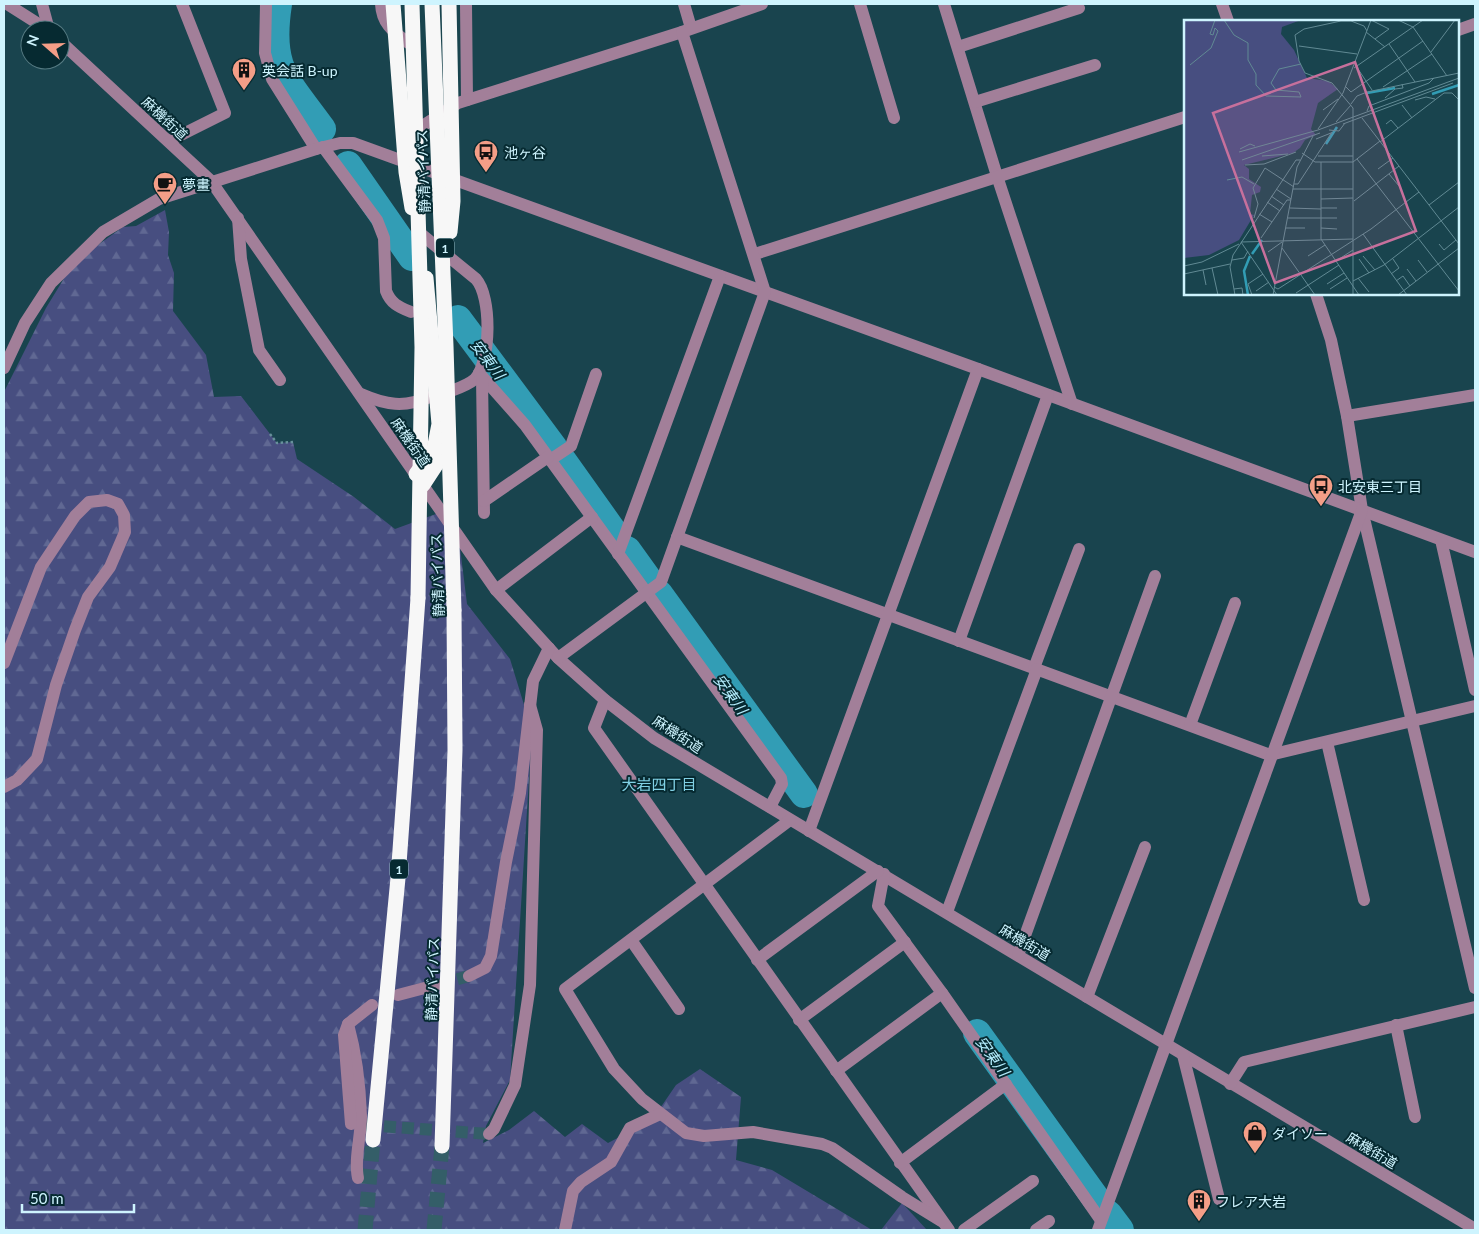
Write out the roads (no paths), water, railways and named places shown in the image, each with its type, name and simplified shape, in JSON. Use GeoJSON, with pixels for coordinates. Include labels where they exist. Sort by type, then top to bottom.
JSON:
{"type":"FeatureCollection","features":[{"type":"Feature","properties":{"kind":"highway","name":"1"},"geometry":{"type":"LineString","coordinates":[[393,4],[406,172],[420,259]]}},
{"type":"Feature","properties":{"kind":"highway","name":"1"},"geometry":{"type":"LineString","coordinates":[[410,4],[413,132],[421,234],[444,393]]}},
{"type":"Feature","properties":{"kind":"highway","name":"静清バイパス"},"geometry":{"type":"LineString","coordinates":[[373,1140],[398,878],[418,598],[422,376],[420,259],[410,4]]}},
{"type":"Feature","properties":{"kind":"highway","name":"1"},"geometry":{"type":"LineString","coordinates":[[420,480],[438,437],[444,393],[445,252],[434,4]]}},
{"type":"Feature","properties":{"kind":"highway","name":"静清バイパス"},"geometry":{"type":"LineString","coordinates":[[434,4],[454,610],[456,750],[442,1146]]}},
{"type":"Feature","properties":{"kind":"highway","name":"1"},"geometry":{"type":"LineString","coordinates":[[444,286],[453,201],[449,4]]}},
{"type":"Feature","properties":{"kind":"street"},"geometry":{"type":"LineString","coordinates":[[7,4],[32,20]]}},
{"type":"Feature","properties":{"kind":"street"},"geometry":{"type":"LineString","coordinates":[[42,4],[46,20]]}},
{"type":"Feature","properties":{"kind":"street"},"geometry":{"type":"LineString","coordinates":[[169,141],[225,113],[182,4]]}},
{"type":"Feature","properties":{"kind":"street"},"geometry":{"type":"LineString","coordinates":[[266,4],[265,53],[272,79],[319,148],[377,220],[382,230],[388,298],[393,304],[412,312]]}},
{"type":"Feature","properties":{"kind":"street"},"geometry":{"type":"LineString","coordinates":[[381,4],[384,22],[389,29],[410,44]]}},
{"type":"Feature","properties":{"kind":"street"},"geometry":{"type":"LineString","coordinates":[[466,4],[467,100]]}},
{"type":"Feature","properties":{"kind":"street"},"geometry":{"type":"LineString","coordinates":[[558,658],[661,582],[765,292],[687,30],[684,4]]}},
{"type":"Feature","properties":{"kind":"street"},"geometry":{"type":"LineString","coordinates":[[413,132],[458,103],[762,4]]}},
{"type":"Feature","properties":{"kind":"street"},"geometry":{"type":"LineString","coordinates":[[860,4],[894,118]]}},
{"type":"Feature","properties":{"kind":"street"},"geometry":{"type":"LineString","coordinates":[[944,4],[997,176],[1072,404]]}},
{"type":"Feature","properties":{"kind":"street"},"geometry":{"type":"LineString","coordinates":[[1222,4],[1228,20]]}},
{"type":"Feature","properties":{"kind":"street"},"geometry":{"type":"LineString","coordinates":[[958,47],[1080,8]]}},
{"type":"Feature","properties":{"kind":"street"},"geometry":{"type":"LineString","coordinates":[[1459,30],[1475,24]]}},
{"type":"Feature","properties":{"kind":"street","name":"麻機街道"},"geometry":{"type":"LineString","coordinates":[[70,50],[211,181],[496,590],[558,658],[605,700],[654,738],[1475,1229]]}},
{"type":"Feature","properties":{"kind":"street"},"geometry":{"type":"LineString","coordinates":[[975,102],[1095,65]]}},
{"type":"Feature","properties":{"kind":"street"},"geometry":{"type":"LineString","coordinates":[[755,254],[1184,117]]}},
{"type":"Feature","properties":{"kind":"street"},"geometry":{"type":"LineString","coordinates":[[4,368],[26,323],[51,283],[103,232],[159,199],[319,148],[353,143],[978,369],[1475,552]]}},
{"type":"Feature","properties":{"kind":"street"},"geometry":{"type":"LineString","coordinates":[[238,218],[241,259],[259,350],[280,380]]}},
{"type":"Feature","properties":{"kind":"street"},"geometry":{"type":"LineString","coordinates":[[421,234],[445,252],[482,285],[486,297],[487,338],[480,373],[484,507],[549,459],[571,446],[596,374]]}},
{"type":"Feature","properties":{"kind":"street"},"geometry":{"type":"LineString","coordinates":[[618,554],[720,276]]}},
{"type":"Feature","properties":{"kind":"street"},"geometry":{"type":"LineString","coordinates":[[1316,295],[1331,340],[1347,416],[1362,510],[1475,988]]}},
{"type":"Feature","properties":{"kind":"street"},"geometry":{"type":"LineString","coordinates":[[809,832],[978,369]]}},
{"type":"Feature","properties":{"kind":"street"},"geometry":{"type":"LineString","coordinates":[[361,394],[380,403],[395,405],[417,402],[465,386],[480,373]]}},
{"type":"Feature","properties":{"kind":"street"},"geometry":{"type":"LineString","coordinates":[[480,373],[525,425],[781,778],[782,784],[770,808]]}},
{"type":"Feature","properties":{"kind":"street"},"geometry":{"type":"LineString","coordinates":[[959,641],[1048,395]]}},
{"type":"Feature","properties":{"kind":"street"},"geometry":{"type":"LineString","coordinates":[[1347,416],[1475,395]]}},
{"type":"Feature","properties":{"kind":"street"},"geometry":{"type":"LineString","coordinates":[[4,663],[41,567],[75,516],[89,502],[107,500],[118,504],[124,515],[125,532],[110,567],[88,596],[74,630],[56,685],[37,759],[18,780],[4,787]]}},
{"type":"Feature","properties":{"kind":"street"},"geometry":{"type":"LineString","coordinates":[[1099,1225],[1270,755],[1362,510]]}},
{"type":"Feature","properties":{"kind":"street"},"geometry":{"type":"LineString","coordinates":[[496,590],[592,518]]}},
{"type":"Feature","properties":{"kind":"street"},"geometry":{"type":"LineString","coordinates":[[677,537],[1270,755],[1475,706]]}},
{"type":"Feature","properties":{"kind":"street"},"geometry":{"type":"LineString","coordinates":[[1441,540],[1475,690]]}},
{"type":"Feature","properties":{"kind":"street"},"geometry":{"type":"LineString","coordinates":[[947,912],[1079,548]]}},
{"type":"Feature","properties":{"kind":"street"},"geometry":{"type":"LineString","coordinates":[[1018,955],[1155,576]]}},
{"type":"Feature","properties":{"kind":"street"},"geometry":{"type":"LineString","coordinates":[[1190,726],[1235,602]]}},
{"type":"Feature","properties":{"kind":"street"},"geometry":{"type":"LineString","coordinates":[[469,976],[485,968],[491,956],[506,862],[520,793],[533,681],[549,648]]}},
{"type":"Feature","properties":{"kind":"street"},"geometry":{"type":"LineString","coordinates":[[605,700],[594,728],[945,1226]]}},
{"type":"Feature","properties":{"kind":"street"},"geometry":{"type":"LineString","coordinates":[[489,1134],[494,1129],[515,1085],[530,985],[537,730],[530,705]]}},
{"type":"Feature","properties":{"kind":"street"},"geometry":{"type":"LineString","coordinates":[[1327,742],[1364,900]]}},
{"type":"Feature","properties":{"kind":"street"},"geometry":{"type":"LineString","coordinates":[[790,820],[565,989],[614,1069],[660,1114],[686,1133],[704,1136],[753,1132],[832,1148],[945,1226]]}},
{"type":"Feature","properties":{"kind":"street"},"geometry":{"type":"LineString","coordinates":[[1087,997],[1144,847]]}},
{"type":"Feature","properties":{"kind":"street"},"geometry":{"type":"LineString","coordinates":[[757,960],[881,873]]}},
{"type":"Feature","properties":{"kind":"street"},"geometry":{"type":"LineString","coordinates":[[881,873],[878,906],[1006,1084],[1099,1225]]}},
{"type":"Feature","properties":{"kind":"street"},"geometry":{"type":"LineString","coordinates":[[631,940],[679,1010]]}},
{"type":"Feature","properties":{"kind":"street"},"geometry":{"type":"LineString","coordinates":[[799,1020],[904,942]]}},
{"type":"Feature","properties":{"kind":"street"},"geometry":{"type":"LineString","coordinates":[[398,995],[436,985]]}},
{"type":"Feature","properties":{"kind":"street"},"geometry":{"type":"LineString","coordinates":[[836,1071],[942,993]]}},
{"type":"Feature","properties":{"kind":"street"},"geometry":{"type":"LineString","coordinates":[[351,1124],[344,1035],[348,1024],[372,1005]]}},
{"type":"Feature","properties":{"kind":"street"},"geometry":{"type":"LineString","coordinates":[[1230,1084],[1244,1062],[1475,1007]]}},
{"type":"Feature","properties":{"kind":"street"},"geometry":{"type":"LineString","coordinates":[[348,1024],[354,1046],[361,1116],[356,1168],[358,1178]]}},
{"type":"Feature","properties":{"kind":"street"},"geometry":{"type":"LineString","coordinates":[[1396,1025],[1415,1117]]}},
{"type":"Feature","properties":{"kind":"street"},"geometry":{"type":"LineString","coordinates":[[1183,1056],[1219,1199]]}},
{"type":"Feature","properties":{"kind":"street"},"geometry":{"type":"LineString","coordinates":[[900,1163],[1006,1084]]}},
{"type":"Feature","properties":{"kind":"street"},"geometry":{"type":"LineString","coordinates":[[565,1230],[573,1191],[581,1182],[611,1162],[630,1128],[660,1114]]}},
{"type":"Feature","properties":{"kind":"street"},"geometry":{"type":"LineString","coordinates":[[964,1230],[1033,1181]]}},
{"type":"Feature","properties":{"kind":"street"},"geometry":{"type":"LineString","coordinates":[[1036,1230],[1049,1221]]}},
{"type":"Feature","properties":{"kind":"waterway","name":"安東川"},"geometry":{"type":"LineString","coordinates":[[278,4],[276,26],[278,59],[290,85],[322,129]]}},
{"type":"Feature","properties":{"kind":"waterway","name":"安東川"},"geometry":{"type":"LineString","coordinates":[[348,165],[412,257]]}},
{"type":"Feature","properties":{"kind":"waterway","name":"安東川"},"geometry":{"type":"LineString","coordinates":[[458,319],[554,448]]}},
{"type":"Feature","properties":{"kind":"waterway","name":"安東川"},"geometry":{"type":"LineString","coordinates":[[563,461],[617,537]]}},
{"type":"Feature","properties":{"kind":"waterway","name":"安東川"},"geometry":{"type":"LineString","coordinates":[[627,550],[650,582]]}},
{"type":"Feature","properties":{"kind":"waterway","name":"安東川"},"geometry":{"type":"LineString","coordinates":[[659,594],[804,794]]}},
{"type":"Feature","properties":{"kind":"waterway","name":"安東川"},"geometry":{"type":"LineString","coordinates":[[977,1033],[1097,1200]]}},
{"type":"Feature","properties":{"kind":"waterway","name":"安東川"},"geometry":{"type":"LineString","coordinates":[[1108,1214],[1120,1230]]}},
{"type":"Feature","properties":{"kind":"tunnel"},"geometry":{"type":"LineString","coordinates":[[440,984],[469,976]]}},
{"type":"Feature","properties":{"kind":"tunnel"},"geometry":{"type":"LineString","coordinates":[[366,1125],[489,1134]]}},
{"type":"Feature","properties":{"kind":"tunnel"},"geometry":{"type":"LineString","coordinates":[[365,1230],[373,1140]]}},
{"type":"Feature","properties":{"kind":"tunnel"},"geometry":{"type":"LineString","coordinates":[[434,1230],[442,1146]]}},
{"type":"Feature","properties":{"kind":"place","name":"英会話 B-up"},"geometry":{"type":"Point","coordinates":[244,91]}},
{"type":"Feature","properties":{"kind":"place","name":"池ヶ谷"},"geometry":{"type":"Point","coordinates":[486,173]}},
{"type":"Feature","properties":{"kind":"place","name":"夢畫"},"geometry":{"type":"Point","coordinates":[165,205]}},
{"type":"Feature","properties":{"kind":"place","name":"北安東三丁目"},"geometry":{"type":"Point","coordinates":[1321,507]}},
{"type":"Feature","properties":{"kind":"place","name":"ダイソー"},"geometry":{"type":"Point","coordinates":[1255,1154]}},
{"type":"Feature","properties":{"kind":"place","name":"フレア大岩"},"geometry":{"type":"Point","coordinates":[1199,1222]}},
{"type":"Feature","properties":{"kind":"district","name":"大岩四丁目"},"geometry":{"type":"Point","coordinates":[659,784]}}]}
